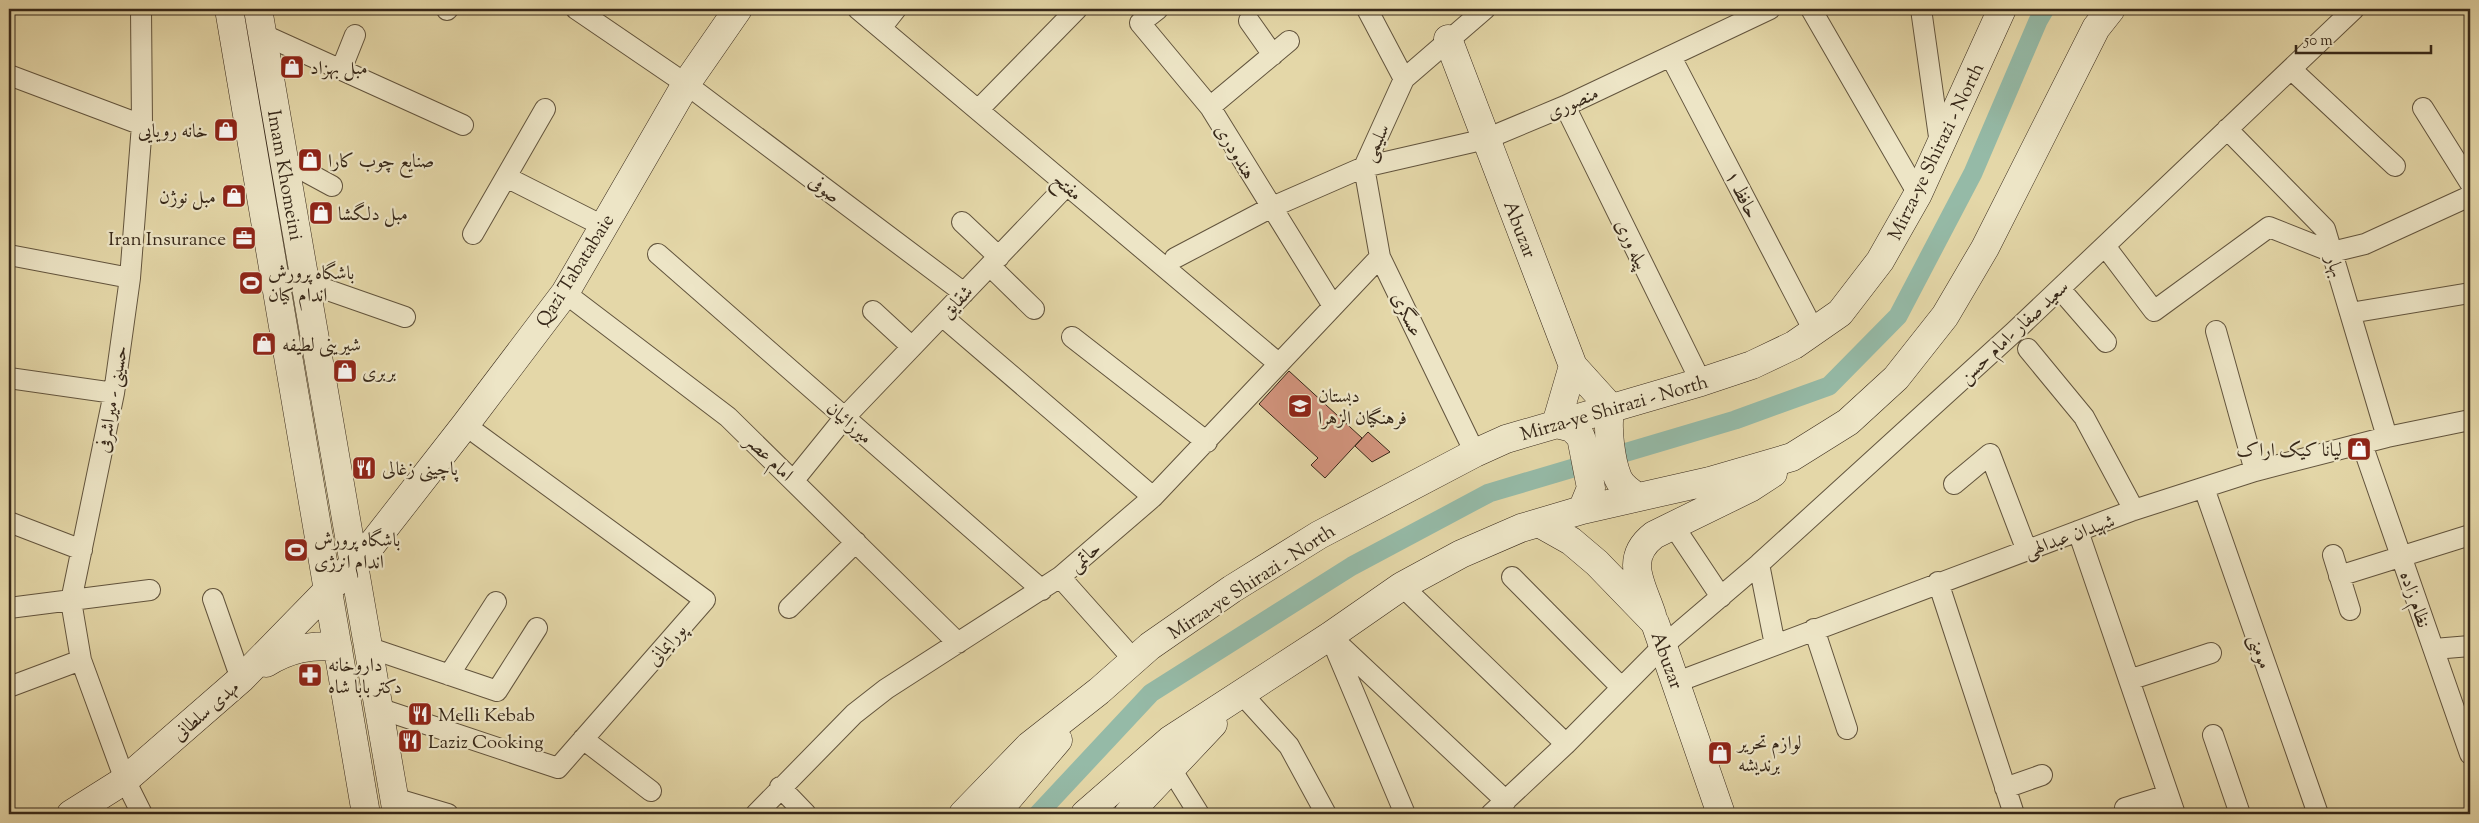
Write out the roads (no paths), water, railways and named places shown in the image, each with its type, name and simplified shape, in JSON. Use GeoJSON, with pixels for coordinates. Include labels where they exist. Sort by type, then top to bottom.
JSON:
{"type":"FeatureCollection","features":[{"type":"Feature","properties":{"kind":"main road","name":"Imam Khomeini"},"geometry":{"type":"LineString","coordinates":[[229,9],[366,814]]}},
{"type":"Feature","properties":{"kind":"main road","name":"Qazi Tabatabaie"},"geometry":{"type":"LineString","coordinates":[[353,564],[369,548],[466,426],[565,293],[686,84],[738,9]]}},
{"type":"Feature","properties":{"kind":"main road","name":"Mirza-ye Shirazi - North"},"geometry":{"type":"LineString","coordinates":[[962,814],[1029,746],[1099,691],[1150,646],[1232,590],[1319,535],[1475,453],[1506,439],[1556,424],[1610,418],[1701,382],[1752,365],[1794,345],[1840,313],[1880,261],[1918,194],[2002,9]]}},
{"type":"Feature","properties":{"kind":"main road"},"geometry":{"type":"LineString","coordinates":[[1660,634],[1635,565],[1637,553],[1644,543],[1673,525],[1750,488],[1792,457],[1848,422],[1889,384],[1945,316],[1985,248],[2096,28],[2111,9]]}},
{"type":"Feature","properties":{"kind":"main road","name":"Imam Khomeini"},"geometry":{"type":"LineString","coordinates":[[260,22],[396,806]]}},
{"type":"Feature","properties":{"kind":"main road","name":"Abuzar"},"geometry":{"type":"LineString","coordinates":[[1448,39],[1573,366],[1610,418]]}},
{"type":"Feature","properties":{"kind":"main road"},"geometry":{"type":"LineString","coordinates":[[1573,366],[1556,424],[1572,428],[1581,437],[1586,499]]}},
{"type":"Feature","properties":{"kind":"main road"},"geometry":{"type":"LineString","coordinates":[[1610,418],[1618,478],[1626,489],[1638,497]]}},
{"type":"Feature","properties":{"kind":"main road"},"geometry":{"type":"LineString","coordinates":[[1085,814],[1170,740],[1330,636],[1402,586],[1461,554],[1539,523],[1586,499],[1638,497],[1710,481],[1792,457]]}},
{"type":"Feature","properties":{"kind":"main road","name":"Abuzar"},"geometry":{"type":"LineString","coordinates":[[1539,523],[1571,541],[1597,563],[1660,634],[1721,814]]}},
{"type":"Feature","properties":{"kind":"main road","name":"مهدی سلطانی"},"geometry":{"type":"LineString","coordinates":[[71,814],[125,780],[241,679],[353,564]]}},
{"type":"Feature","properties":{"kind":"main road"},"geometry":{"type":"LineString","coordinates":[[241,679],[289,651],[322,645],[338,647]]}},
{"type":"Feature","properties":{"kind":"main road","name":"Mirza-ye Shirazi - North"},"geometry":{"type":"LineString","coordinates":[[995,814],[1099,691]]}},
{"type":"Feature","properties":{"kind":"main road"},"geometry":{"type":"LineString","coordinates":[[1128,814],[1242,694]]}},
{"type":"Feature","properties":{"kind":"street","name":"حسینی - میراشرفی"},"geometry":{"type":"LineString","coordinates":[[141,9],[142,126],[130,278],[114,393],[71,601],[81,660],[125,780],[142,814]]}},
{"type":"Feature","properties":{"kind":"street","name":"صوفی"},"geometry":{"type":"LineString","coordinates":[[576,9],[686,84],[964,293]]}},
{"type":"Feature","properties":{"kind":"street","name":"مفتح"},"geometry":{"type":"LineString","coordinates":[[858,9],[1278,363]]}},
{"type":"Feature","properties":{"kind":"street"},"geometry":{"type":"LineString","coordinates":[[881,28],[896,9]]}},
{"type":"Feature","properties":{"kind":"street"},"geometry":{"type":"LineString","coordinates":[[978,110],[1077,9]]}},
{"type":"Feature","properties":{"kind":"street","name":"هندودری"},"geometry":{"type":"LineString","coordinates":[[1158,9],[1140,23],[1210,107],[1270,208],[1333,306]]}},
{"type":"Feature","properties":{"kind":"street"},"geometry":{"type":"LineString","coordinates":[[1367,9],[1404,79]]}},
{"type":"Feature","properties":{"kind":"street","name":"سلیمی"},"geometry":{"type":"LineString","coordinates":[[1175,258],[1270,208],[1364,167],[1404,79],[1485,9]]}},
{"type":"Feature","properties":{"kind":"street","name":"منصوری"},"geometry":{"type":"LineString","coordinates":[[1364,167],[1486,139],[1565,106],[1770,9]]}},
{"type":"Feature","properties":{"kind":"street"},"geometry":{"type":"LineString","coordinates":[[1811,9],[1918,194]]}},
{"type":"Feature","properties":{"kind":"street"},"geometry":{"type":"LineString","coordinates":[[1921,9],[1940,144]]}},
{"type":"Feature","properties":{"kind":"street","name":"سعید صفار -امام حسن"},"geometry":{"type":"LineString","coordinates":[[1499,808],[1566,744],[1621,687],[1660,634],[1721,597],[1759,564],[2060,289],[2354,9]]}},
{"type":"Feature","properties":{"kind":"street"},"geometry":{"type":"LineString","coordinates":[[1249,21],[1273,55]]}},
{"type":"Feature","properties":{"kind":"street"},"geometry":{"type":"LineString","coordinates":[[260,22],[341,70],[463,125]]}},
{"type":"Feature","properties":{"kind":"street"},"geometry":{"type":"LineString","coordinates":[[341,70],[355,35]]}},
{"type":"Feature","properties":{"kind":"street"},"geometry":{"type":"LineString","coordinates":[[1210,107],[1289,41]]}},
{"type":"Feature","properties":{"kind":"street","name":"حافظ ۱"},"geometry":{"type":"LineString","coordinates":[[1671,56],[1814,331]]}},
{"type":"Feature","properties":{"kind":"street"},"geometry":{"type":"LineString","coordinates":[[2291,69],[2395,166]]}},
{"type":"Feature","properties":{"kind":"street"},"geometry":{"type":"LineString","coordinates":[[9,75],[142,126]]}},
{"type":"Feature","properties":{"kind":"street","name":"پیله وری"},"geometry":{"type":"LineString","coordinates":[[1565,106],[1701,382]]}},
{"type":"Feature","properties":{"kind":"street"},"geometry":{"type":"LineString","coordinates":[[2424,108],[2470,183]]}},
{"type":"Feature","properties":{"kind":"street"},"geometry":{"type":"LineString","coordinates":[[473,234],[545,109]]}},
{"type":"Feature","properties":{"kind":"street","name":"بهار"},"geometry":{"type":"LineString","coordinates":[[2227,130],[2325,229],[2387,437]]}},
{"type":"Feature","properties":{"kind":"street"},"geometry":{"type":"LineString","coordinates":[[284,160],[332,186]]}},
{"type":"Feature","properties":{"kind":"street","name":"عسگری"},"geometry":{"type":"LineString","coordinates":[[1364,167],[1380,257],[1475,453]]}},
{"type":"Feature","properties":{"kind":"street"},"geometry":{"type":"LineString","coordinates":[[506,177],[603,226]]}},
{"type":"Feature","properties":{"kind":"street","name":"شقایق"},"geometry":{"type":"LineString","coordinates":[[794,480],[845,417],[1067,185]]}},
{"type":"Feature","properties":{"kind":"street"},"geometry":{"type":"LineString","coordinates":[[2105,246],[2154,311],[2269,227],[2332,252],[2365,244],[2470,196]]}},
{"type":"Feature","properties":{"kind":"street"},"geometry":{"type":"LineString","coordinates":[[962,222],[1034,309]]}},
{"type":"Feature","properties":{"kind":"street","name":"میرزائیان"},"geometry":{"type":"LineString","coordinates":[[658,254],[1042,590]]}},
{"type":"Feature","properties":{"kind":"street"},"geometry":{"type":"LineString","coordinates":[[9,255],[130,278]]}},
{"type":"Feature","properties":{"kind":"street","name":"حاتمی"},"geometry":{"type":"LineString","coordinates":[[756,814],[780,787],[854,714],[886,689],[1060,577],[1152,497],[1380,257]]}},
{"type":"Feature","properties":{"kind":"street"},"geometry":{"type":"LineString","coordinates":[[275,278],[305,282],[404,317]]}},
{"type":"Feature","properties":{"kind":"street"},"geometry":{"type":"LineString","coordinates":[[2060,289],[2106,342]]}},
{"type":"Feature","properties":{"kind":"street"},"geometry":{"type":"LineString","coordinates":[[2350,313],[2470,292]]}},
{"type":"Feature","properties":{"kind":"street","name":"امام عصر"},"geometry":{"type":"LineString","coordinates":[[565,293],[728,417],[958,642]]}},
{"type":"Feature","properties":{"kind":"street"},"geometry":{"type":"LineString","coordinates":[[873,311],[912,347]]}},
{"type":"Feature","properties":{"kind":"street"},"geometry":{"type":"LineString","coordinates":[[942,316],[1152,497]]}},
{"type":"Feature","properties":{"kind":"street"},"geometry":{"type":"LineString","coordinates":[[2216,331],[2255,471]]}},
{"type":"Feature","properties":{"kind":"street"},"geometry":{"type":"LineString","coordinates":[[1072,337],[1206,442]]}},
{"type":"Feature","properties":{"kind":"street"},"geometry":{"type":"LineString","coordinates":[[2028,349],[2084,417],[2134,510]]}},
{"type":"Feature","properties":{"kind":"street"},"geometry":{"type":"LineString","coordinates":[[9,378],[114,393]]}},
{"type":"Feature","properties":{"kind":"street","name":"شهیدان عبدالهی"},"geometry":{"type":"LineString","coordinates":[[1677,682],[1938,582],[2134,510],[2255,471],[2387,437],[2470,420]]}},
{"type":"Feature","properties":{"kind":"street","name":"پورایمانی"},"geometry":{"type":"LineString","coordinates":[[378,708],[558,768],[705,600],[466,426]]}},
{"type":"Feature","properties":{"kind":"street","name":"نظام زاده"},"geometry":{"type":"LineString","coordinates":[[2362,444],[2470,754]]}},
{"type":"Feature","properties":{"kind":"street"},"geometry":{"type":"LineString","coordinates":[[1954,484],[1990,454],[2027,550]]}},
{"type":"Feature","properties":{"kind":"street","name":"مومنی"},"geometry":{"type":"LineString","coordinates":[[2204,488],[2318,814]]}},
{"type":"Feature","properties":{"kind":"street"},"geometry":{"type":"LineString","coordinates":[[9,522],[82,550]]}},
{"type":"Feature","properties":{"kind":"street"},"geometry":{"type":"LineString","coordinates":[[1673,525],[1721,597]]}},
{"type":"Feature","properties":{"kind":"street"},"geometry":{"type":"LineString","coordinates":[[2078,531],[2175,814]]}},
{"type":"Feature","properties":{"kind":"street"},"geometry":{"type":"LineString","coordinates":[[2339,576],[2470,535]]}},
{"type":"Feature","properties":{"kind":"street"},"geometry":{"type":"LineString","coordinates":[[789,608],[856,542]]}},
{"type":"Feature","properties":{"kind":"street"},"geometry":{"type":"LineString","coordinates":[[2333,555],[2350,610]]}},
{"type":"Feature","properties":{"kind":"street"},"geometry":{"type":"LineString","coordinates":[[1759,564],[1775,645]]}},
{"type":"Feature","properties":{"kind":"street"},"geometry":{"type":"LineString","coordinates":[[1060,577],[1134,660]]}},
{"type":"Feature","properties":{"kind":"street"},"geometry":{"type":"LineString","coordinates":[[1512,577],[1621,687]]}},
{"type":"Feature","properties":{"kind":"street"},"geometry":{"type":"LineString","coordinates":[[1938,582],[2014,814]]}},
{"type":"Feature","properties":{"kind":"street"},"geometry":{"type":"LineString","coordinates":[[1402,586],[1566,744]]}},
{"type":"Feature","properties":{"kind":"street"},"geometry":{"type":"LineString","coordinates":[[9,608],[150,590]]}},
{"type":"Feature","properties":{"kind":"street"},"geometry":{"type":"LineString","coordinates":[[213,599],[241,679]]}},
{"type":"Feature","properties":{"kind":"street"},"geometry":{"type":"LineString","coordinates":[[449,675],[496,602]]}},
{"type":"Feature","properties":{"kind":"street"},"geometry":{"type":"LineString","coordinates":[[367,647],[497,691],[538,628]]}},
{"type":"Feature","properties":{"kind":"street"},"geometry":{"type":"LineString","coordinates":[[1814,629],[1847,729]]}},
{"type":"Feature","properties":{"kind":"street"},"geometry":{"type":"LineString","coordinates":[[1330,636],[1499,808]]}},
{"type":"Feature","properties":{"kind":"street"},"geometry":{"type":"LineString","coordinates":[[1330,636],[1405,814]]}},
{"type":"Feature","properties":{"kind":"street"},"geometry":{"type":"LineString","coordinates":[[2434,649],[2470,646]]}},
{"type":"Feature","properties":{"kind":"street"},"geometry":{"type":"LineString","coordinates":[[2129,680],[2211,653]]}},
{"type":"Feature","properties":{"kind":"street"},"geometry":{"type":"LineString","coordinates":[[9,687],[81,660]]}},
{"type":"Feature","properties":{"kind":"street"},"geometry":{"type":"LineString","coordinates":[[1242,694],[1289,746],[1326,814]]}},
{"type":"Feature","properties":{"kind":"street"},"geometry":{"type":"LineString","coordinates":[[2213,735],[2240,814]]}},
{"type":"Feature","properties":{"kind":"street"},"geometry":{"type":"LineString","coordinates":[[583,739],[651,792]]}},
{"type":"Feature","properties":{"kind":"street"},"geometry":{"type":"LineString","coordinates":[[1171,769],[1199,814]]}},
{"type":"Feature","properties":{"kind":"street"},"geometry":{"type":"LineString","coordinates":[[2005,788],[2042,775]]}},
{"type":"Feature","properties":{"kind":"street"},"geometry":{"type":"LineString","coordinates":[[780,787],[806,814]]}},
{"type":"Feature","properties":{"kind":"street"},"geometry":{"type":"LineString","coordinates":[[2125,808],[2168,795]]}},
{"type":"Feature","properties":{"kind":"street"},"geometry":{"type":"LineString","coordinates":[[396,806],[448,814]]}},
{"type":"Feature","properties":{"kind":"waterway"},"geometry":{"type":"LineString","coordinates":[[1038,814],[1151,693],[1352,566],[1489,493],[1735,420],[1829,386],[1898,316],[1973,173],[2038,21],[2045,9]]}},
{"type":"Feature","properties":{"kind":"place","name":"مبل بهزاد"},"geometry":{"type":"Point","coordinates":[292,67]}},
{"type":"Feature","properties":{"kind":"place","name":"خانه رویایی"},"geometry":{"type":"Point","coordinates":[226,130]}},
{"type":"Feature","properties":{"kind":"place","name":"صنایع چوب کارا"},"geometry":{"type":"Point","coordinates":[310,160]}},
{"type":"Feature","properties":{"kind":"place","name":"مبل نوژن"},"geometry":{"type":"Point","coordinates":[234,196]}},
{"type":"Feature","properties":{"kind":"place","name":"مبل دلگشا"},"geometry":{"type":"Point","coordinates":[321,213]}},
{"type":"Feature","properties":{"kind":"place","name":"Iran Insurance"},"geometry":{"type":"Point","coordinates":[244,238]}},
{"type":"Feature","properties":{"kind":"place","name":"باشگاه پرورش اندام کیان"},"geometry":{"type":"Point","coordinates":[251,283]}},
{"type":"Feature","properties":{"kind":"place","name":"شیرینی لطیفه"},"geometry":{"type":"Point","coordinates":[264,344]}},
{"type":"Feature","properties":{"kind":"place","name":"بربری"},"geometry":{"type":"Point","coordinates":[345,371]}},
{"type":"Feature","properties":{"kind":"place","name":"دبستان فرهنگیان الزهرا"},"geometry":{"type":"Point","coordinates":[1300,406]}},
{"type":"Feature","properties":{"kind":"place","name":"لیانا کیک اراک"},"geometry":{"type":"Point","coordinates":[2359,449]}},
{"type":"Feature","properties":{"kind":"place","name":"پاچینی زغالی"},"geometry":{"type":"Point","coordinates":[364,468]}},
{"type":"Feature","properties":{"kind":"place","name":"باشگاه پرورش اندام انرژی"},"geometry":{"type":"Point","coordinates":[296,550]}},
{"type":"Feature","properties":{"kind":"place","name":"داروخانه دکتر بابا شاه"},"geometry":{"type":"Point","coordinates":[310,675]}},
{"type":"Feature","properties":{"kind":"place","name":"Melli Kebab"},"geometry":{"type":"Point","coordinates":[420,714]}},
{"type":"Feature","properties":{"kind":"place","name":"Laziz Cooking"},"geometry":{"type":"Point","coordinates":[410,741]}},
{"type":"Feature","properties":{"kind":"place","name":"لوازم تحریر برندیشه"},"geometry":{"type":"Point","coordinates":[1720,753]}}]}
